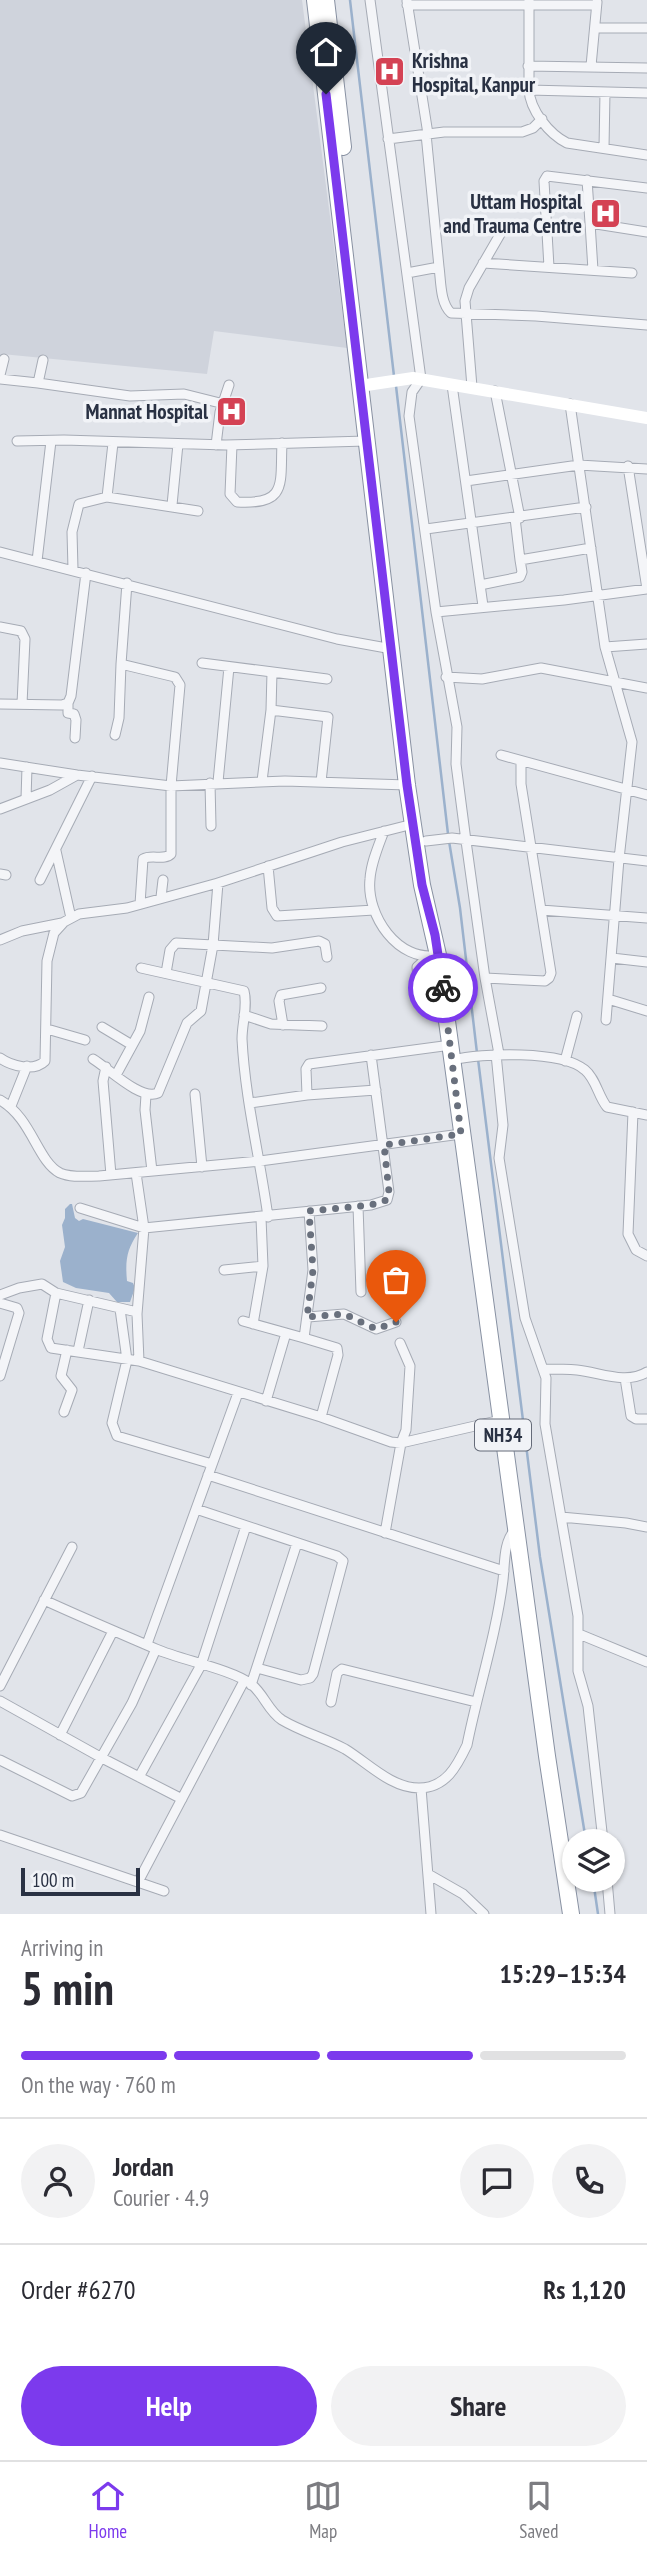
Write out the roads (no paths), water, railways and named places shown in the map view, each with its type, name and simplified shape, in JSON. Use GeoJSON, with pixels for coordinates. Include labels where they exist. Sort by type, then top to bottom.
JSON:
{"type":"FeatureCollection","features":[{"type":"Feature","properties":{"kind":"highway","name":"NH34"},"geometry":{"type":"LineString","coordinates":[[315,0],[372,384],[366,441],[407,785],[422,885],[435,935]]}},
{"type":"Feature","properties":{"kind":"highway","name":"NH34"},"geometry":{"type":"LineString","coordinates":[[326,0],[372,384],[400,649],[430,841],[437,928],[433,956],[457,1054],[461,1134],[517,1528],[567,1913]]}},
{"type":"Feature","properties":{"kind":"street"},"geometry":{"type":"LineString","coordinates":[[370,0],[407,273],[417,379],[412,392],[409,416],[446,677],[457,727],[456,764],[503,1125],[499,1157],[526,1318],[547,1387],[545,1424],[578,1616],[578,1671],[589,1706],[602,1829]]}},
{"type":"Feature","properties":{"kind":"street"},"geometry":{"type":"LineString","coordinates":[[591,66],[597,2],[407,2],[427,134],[439,267],[446,310],[451,313],[647,325]]}},
{"type":"Feature","properties":{"kind":"street"},"geometry":{"type":"LineString","coordinates":[[529,2],[528,90],[534,111],[558,139],[567,143],[647,155]]}},
{"type":"Feature","properties":{"kind":"street"},"geometry":{"type":"LineString","coordinates":[[595,28],[647,28]]}},
{"type":"Feature","properties":{"kind":"street"},"geometry":{"type":"LineString","coordinates":[[528,66],[647,68]]}},
{"type":"Feature","properties":{"kind":"street"},"geometry":{"type":"LineString","coordinates":[[528,90],[647,93]]}},
{"type":"Feature","properties":{"kind":"street"},"geometry":{"type":"LineString","coordinates":[[604,148],[605,92]]}},
{"type":"Feature","properties":{"kind":"street"},"geometry":{"type":"LineString","coordinates":[[388,139],[427,134],[522,132],[533,128],[542,119]]}},
{"type":"Feature","properties":{"kind":"street"},"geometry":{"type":"LineString","coordinates":[[550,267],[545,178],[549,176],[647,188]]}},
{"type":"Feature","properties":{"kind":"street"},"geometry":{"type":"LineString","coordinates":[[587,180],[593,270]]}},
{"type":"Feature","properties":{"kind":"street"},"geometry":{"type":"LineString","coordinates":[[590,223],[647,232]]}},
{"type":"Feature","properties":{"kind":"street"},"geometry":{"type":"LineString","coordinates":[[472,387],[465,301],[469,288],[502,230]]}},
{"type":"Feature","properties":{"kind":"street"},"geometry":{"type":"LineString","coordinates":[[483,263],[632,273]]}},
{"type":"Feature","properties":{"kind":"street"},"geometry":{"type":"LineString","coordinates":[[407,273],[439,267]]}},
{"type":"Feature","properties":{"kind":"street"},"geometry":{"type":"LineString","coordinates":[[4,359],[0,377],[130,396],[184,394],[224,404]]}},
{"type":"Feature","properties":{"kind":"street"},"geometry":{"type":"LineString","coordinates":[[38,383],[44,360]]}},
{"type":"Feature","properties":{"kind":"street"},"geometry":{"type":"LineString","coordinates":[[372,384],[417,379],[647,418]]}},
{"type":"Feature","properties":{"kind":"street"},"geometry":{"type":"LineString","coordinates":[[216,445],[220,412],[229,385]]}},
{"type":"Feature","properties":{"kind":"street"},"geometry":{"type":"LineString","coordinates":[[452,385],[483,606]]}},
{"type":"Feature","properties":{"kind":"street"},"geometry":{"type":"LineString","coordinates":[[480,585],[520,577],[522,572],[518,518],[495,391]]}},
{"type":"Feature","properties":{"kind":"street"},"geometry":{"type":"LineString","coordinates":[[570,404],[605,647],[631,731],[632,753],[619,859],[606,1020]]}},
{"type":"Feature","properties":{"kind":"street"},"geometry":{"type":"LineString","coordinates":[[37,561],[51,441]]}},
{"type":"Feature","properties":{"kind":"street"},"geometry":{"type":"LineString","coordinates":[[18,442],[232,445],[366,441]]}},
{"type":"Feature","properties":{"kind":"street"},"geometry":{"type":"LineString","coordinates":[[107,498],[113,443]]}},
{"type":"Feature","properties":{"kind":"street"},"geometry":{"type":"LineString","coordinates":[[232,445],[232,499],[237,502],[257,503],[272,498],[277,493],[280,485],[282,443]]}},
{"type":"Feature","properties":{"kind":"street"},"geometry":{"type":"LineString","coordinates":[[172,505],[178,444]]}},
{"type":"Feature","properties":{"kind":"street"},"geometry":{"type":"LineString","coordinates":[[466,481],[579,464],[647,469]]}},
{"type":"Feature","properties":{"kind":"street"},"geometry":{"type":"LineString","coordinates":[[436,612],[647,589],[628,467]]}},
{"type":"Feature","properties":{"kind":"street"},"geometry":{"type":"LineString","coordinates":[[73,569],[72,532],[79,504],[107,498],[198,511]]}},
{"type":"Feature","properties":{"kind":"street"},"geometry":{"type":"LineString","coordinates":[[426,529],[586,507]]}},
{"type":"Feature","properties":{"kind":"street"},"geometry":{"type":"LineString","coordinates":[[520,560],[591,548]]}},
{"type":"Feature","properties":{"kind":"street"},"geometry":{"type":"LineString","coordinates":[[0,552],[325,636],[392,649]]}},
{"type":"Feature","properties":{"kind":"street"},"geometry":{"type":"LineString","coordinates":[[75,738],[76,720],[74,715],[68,713],[68,703],[86,573]]}},
{"type":"Feature","properties":{"kind":"street"},"geometry":{"type":"LineString","coordinates":[[114,735],[119,719],[127,583]]}},
{"type":"Feature","properties":{"kind":"street"},"geometry":{"type":"LineString","coordinates":[[0,627],[21,631],[25,639],[22,704]]}},
{"type":"Feature","properties":{"kind":"street"},"geometry":{"type":"LineString","coordinates":[[605,647],[647,644]]}},
{"type":"Feature","properties":{"kind":"street"},"geometry":{"type":"LineString","coordinates":[[202,663],[327,679]]}},
{"type":"Feature","properties":{"kind":"street"},"geometry":{"type":"LineString","coordinates":[[121,664],[179,679],[171,786],[171,854],[167,858],[143,859],[140,904]]}},
{"type":"Feature","properties":{"kind":"street"},"geometry":{"type":"LineString","coordinates":[[211,826],[229,667]]}},
{"type":"Feature","properties":{"kind":"street"},"geometry":{"type":"LineString","coordinates":[[446,677],[482,679],[541,668],[647,688]]}},
{"type":"Feature","properties":{"kind":"street"},"geometry":{"type":"LineString","coordinates":[[262,782],[271,710],[272,672]]}},
{"type":"Feature","properties":{"kind":"street"},"geometry":{"type":"LineString","coordinates":[[0,704],[68,703]]}},
{"type":"Feature","properties":{"kind":"street"},"geometry":{"type":"LineString","coordinates":[[271,710],[328,718],[321,782]]}},
{"type":"Feature","properties":{"kind":"street"},"geometry":{"type":"LineString","coordinates":[[501,755],[647,795]]}},
{"type":"Feature","properties":{"kind":"street"},"geometry":{"type":"LineString","coordinates":[[485,978],[545,981],[551,973],[521,785],[521,761]]}},
{"type":"Feature","properties":{"kind":"street"},"geometry":{"type":"LineString","coordinates":[[0,763],[171,786],[214,782],[407,785]]}},
{"type":"Feature","properties":{"kind":"street"},"geometry":{"type":"LineString","coordinates":[[26,799],[27,767]]}},
{"type":"Feature","properties":{"kind":"street"},"geometry":{"type":"LineString","coordinates":[[0,808],[50,790],[77,775]]}},
{"type":"Feature","properties":{"kind":"street"},"geometry":{"type":"LineString","coordinates":[[40,880],[92,776]]}},
{"type":"Feature","properties":{"kind":"street"},"geometry":{"type":"LineString","coordinates":[[0,940],[79,914],[115,911],[218,883],[413,824]]}},
{"type":"Feature","properties":{"kind":"street"},"geometry":{"type":"LineString","coordinates":[[384,831],[370,878],[374,910],[385,930],[404,949],[433,956]]}},
{"type":"Feature","properties":{"kind":"street"},"geometry":{"type":"LineString","coordinates":[[430,841],[452,838],[647,862]]}},
{"type":"Feature","properties":{"kind":"street"},"geometry":{"type":"LineString","coordinates":[[56,851],[67,920]]}},
{"type":"Feature","properties":{"kind":"street"},"geometry":{"type":"LineString","coordinates":[[268,866],[272,908],[277,916],[374,910]]}},
{"type":"Feature","properties":{"kind":"street"},"geometry":{"type":"LineString","coordinates":[[161,897],[163,880]]}},
{"type":"Feature","properties":{"kind":"street"},"geometry":{"type":"LineString","coordinates":[[93,1059],[146,1095],[158,1093],[187,1023],[201,1011],[213,945],[218,883]]}},
{"type":"Feature","properties":{"kind":"street"},"geometry":{"type":"LineString","coordinates":[[541,910],[647,918]]}},
{"type":"Feature","properties":{"kind":"street"},"geometry":{"type":"LineString","coordinates":[[0,1058],[27,1066],[39,1066],[45,1061],[47,961],[54,933],[67,920]]}},
{"type":"Feature","properties":{"kind":"street"},"geometry":{"type":"LineString","coordinates":[[166,973],[170,950],[176,943],[272,948],[323,942],[327,957]]}},
{"type":"Feature","properties":{"kind":"street"},"geometry":{"type":"LineString","coordinates":[[419,989],[417,967],[433,956]]}},
{"type":"Feature","properties":{"kind":"street"},"geometry":{"type":"LineString","coordinates":[[612,958],[647,962]]}},
{"type":"Feature","properties":{"kind":"street"},"geometry":{"type":"LineString","coordinates":[[141,968],[244,990],[246,1001],[242,1040],[260,1161],[265,1217],[263,1266],[248,1322],[337,1348],[336,1367],[321,1417]]}},
{"type":"Feature","properties":{"kind":"street"},"geometry":{"type":"LineString","coordinates":[[283,1025],[279,1001],[281,995],[321,988]]}},
{"type":"Feature","properties":{"kind":"street"},"geometry":{"type":"LineString","coordinates":[[116,1075],[140,1031],[149,997]]}},
{"type":"Feature","properties":{"kind":"street"},"geometry":{"type":"LineString","coordinates":[[608,999],[647,1011]]}},
{"type":"Feature","properties":{"kind":"street"},"geometry":{"type":"LineString","coordinates":[[244,1015],[261,1023],[322,1026]]}},
{"type":"Feature","properties":{"kind":"street"},"geometry":{"type":"LineString","coordinates":[[565,1061],[577,1016]]}},
{"type":"Feature","properties":{"kind":"street"},"geometry":{"type":"LineString","coordinates":[[102,1027],[132,1045]]}},
{"type":"Feature","properties":{"kind":"street"},"geometry":{"type":"LineString","coordinates":[[47,1029],[85,1040]]}},
{"type":"Feature","properties":{"kind":"street"},"geometry":{"type":"LineString","coordinates":[[307,1095],[306,1069],[309,1064],[371,1055],[494,1054],[565,1061],[584,1069],[607,1107],[647,1115]]}},
{"type":"Feature","properties":{"kind":"street"},"geometry":{"type":"LineString","coordinates":[[80,1208],[144,1228],[265,1217],[387,1200],[389,1192],[384,1145],[371,1055]]}},
{"type":"Feature","properties":{"kind":"street"},"geometry":{"type":"LineString","coordinates":[[11,1106],[27,1066]]}},
{"type":"Feature","properties":{"kind":"street"},"geometry":{"type":"LineString","coordinates":[[106,1067],[103,1081],[111,1175]]}},
{"type":"Feature","properties":{"kind":"street"},"geometry":{"type":"LineString","coordinates":[[250,1103],[307,1095],[376,1090]]}},
{"type":"Feature","properties":{"kind":"street"},"geometry":{"type":"LineString","coordinates":[[195,1094],[202,1167]]}},
{"type":"Feature","properties":{"kind":"street"},"geometry":{"type":"LineString","coordinates":[[146,1095],[145,1111],[152,1171]]}},
{"type":"Feature","properties":{"kind":"street"},"geometry":{"type":"LineString","coordinates":[[0,1100],[11,1106],[23,1119],[46,1158],[55,1170],[63,1174],[111,1175],[202,1167],[461,1134]]}},
{"type":"Feature","properties":{"kind":"street"},"geometry":{"type":"LineString","coordinates":[[633,1112],[628,1234],[636,1250],[647,1256]]}},
{"type":"Feature","properties":{"kind":"street"},"geometry":{"type":"LineString","coordinates":[[136,1173],[144,1228],[137,1311],[139,1360]]}},
{"type":"Feature","properties":{"kind":"street"},"geometry":{"type":"LineString","coordinates":[[358,1206],[361,1292]]}},
{"type":"Feature","properties":{"kind":"street"},"geometry":{"type":"LineString","coordinates":[[304,1338],[313,1270],[309,1211]]}},
{"type":"Feature","properties":{"kind":"street"},"geometry":{"type":"LineString","coordinates":[[224,1270],[263,1266]]}},
{"type":"Feature","properties":{"kind":"street"},"geometry":{"type":"LineString","coordinates":[[0,1295],[42,1284],[56,1293],[137,1311]]}},
{"type":"Feature","properties":{"kind":"street"},"geometry":{"type":"LineString","coordinates":[[56,1293],[47,1343],[51,1348],[139,1360],[321,1417],[380,1440],[401,1443],[501,1420]]}},
{"type":"Feature","properties":{"kind":"street"},"geometry":{"type":"LineString","coordinates":[[78,1352],[89,1300]]}},
{"type":"Feature","properties":{"kind":"street"},"geometry":{"type":"LineString","coordinates":[[0,1303],[17,1308],[19,1312],[0,1376]]}},
{"type":"Feature","properties":{"kind":"street"},"geometry":{"type":"LineString","coordinates":[[120,1309],[127,1360],[113,1423],[115,1433],[117,1436],[212,1464]]}},
{"type":"Feature","properties":{"kind":"street"},"geometry":{"type":"LineString","coordinates":[[307,1317],[344,1314],[376,1329],[396,1322]]}},
{"type":"Feature","properties":{"kind":"street"},"geometry":{"type":"LineString","coordinates":[[266,1401],[286,1333]]}},
{"type":"Feature","properties":{"kind":"street"},"geometry":{"type":"LineString","coordinates":[[385,1533],[401,1443],[406,1430],[410,1366],[400,1343]]}},
{"type":"Feature","properties":{"kind":"street"},"geometry":{"type":"LineString","coordinates":[[64,1412],[72,1390],[61,1376],[67,1350]]}},
{"type":"Feature","properties":{"kind":"street"},"geometry":{"type":"LineString","coordinates":[[543,1369],[579,1370],[625,1378],[647,1373]]}},
{"type":"Feature","properties":{"kind":"street"},"geometry":{"type":"LineString","coordinates":[[625,1378],[631,1416],[647,1419]]}},
{"type":"Feature","properties":{"kind":"street"},"geometry":{"type":"LineString","coordinates":[[0,1760],[72,1796],[81,1793],[132,1703],[195,1509],[238,1392]]}},
{"type":"Feature","properties":{"kind":"street"},"geometry":{"type":"LineString","coordinates":[[208,1475],[504,1571]]}},
{"type":"Feature","properties":{"kind":"street"},"geometry":{"type":"LineString","coordinates":[[195,1509],[337,1556],[342,1561],[343,1566],[310,1678],[301,1680],[257,1668]]}},
{"type":"Feature","properties":{"kind":"street"},"geometry":{"type":"LineString","coordinates":[[561,1517],[647,1527]]}},
{"type":"Feature","properties":{"kind":"street"},"geometry":{"type":"LineString","coordinates":[[139,1777],[201,1665],[246,1526]]}},
{"type":"Feature","properties":{"kind":"street"},"geometry":{"type":"LineString","coordinates":[[44,1600],[151,1647],[248,1683],[282,1720],[343,1748],[396,1784],[421,1788],[444,1780],[458,1763],[467,1745],[500,1601],[505,1551],[511,1534],[517,1528]]}},
{"type":"Feature","properties":{"kind":"street"},"geometry":{"type":"LineString","coordinates":[[138,1882],[257,1668],[297,1543]]}},
{"type":"Feature","properties":{"kind":"street"},"geometry":{"type":"LineString","coordinates":[[0,1686],[72,1547]]}},
{"type":"Feature","properties":{"kind":"street"},"geometry":{"type":"LineString","coordinates":[[60,1734],[113,1631]]}},
{"type":"Feature","properties":{"kind":"street"},"geometry":{"type":"LineString","coordinates":[[579,1634],[647,1662]]}},
{"type":"Feature","properties":{"kind":"street"},"geometry":{"type":"LineString","coordinates":[[331,1702],[337,1673],[342,1669],[476,1702]]}},
{"type":"Feature","properties":{"kind":"street"},"geometry":{"type":"LineString","coordinates":[[0,1701],[182,1799]]}},
{"type":"Feature","properties":{"kind":"street"},"geometry":{"type":"LineString","coordinates":[[421,1788],[431,1914]]}},
{"type":"Feature","properties":{"kind":"street"},"geometry":{"type":"LineString","coordinates":[[0,1835],[164,1891]]}},
{"type":"Feature","properties":{"kind":"street"},"geometry":{"type":"LineString","coordinates":[[428,1874],[463,1894],[484,1914]]}},
{"type":"Feature","properties":{"kind":"street"},"geometry":{"type":"LineString","coordinates":[[608,1892],[610,1914]]}},
{"type":"Feature","properties":{"kind":"water"},"geometry":{"type":"Polygon","coordinates":[[[70,1204],[75,1218],[79,1221],[83,1219],[138,1233],[131,1244],[127,1261],[127,1281],[133,1283],[135,1288],[130,1302],[117,1302],[109,1293],[76,1288],[63,1282],[60,1261],[65,1247],[62,1225],[65,1209],[70,1204]]]}},
{"type":"Feature","properties":{"kind":"waterway"},"geometry":{"type":"LineString","coordinates":[[350,0],[394,376]]}},
{"type":"Feature","properties":{"kind":"waterway"},"geometry":{"type":"LineString","coordinates":[[396,386],[448,834]]}},
{"type":"Feature","properties":{"kind":"waterway"},"geometry":{"type":"LineString","coordinates":[[449,841],[460,908],[477,1053]]}},
{"type":"Feature","properties":{"kind":"waterway"},"geometry":{"type":"LineString","coordinates":[[478,1059],[540,1557],[584,1829]]}},
{"type":"Feature","properties":{"kind":"waterway"},"geometry":{"type":"LineString","coordinates":[[595,1892],[598,1914]]}},
{"type":"Feature","properties":{"kind":"place","name":"Krishna Hospital, Kanpur"},"geometry":{"type":"Point","coordinates":[389,72]}},
{"type":"Feature","properties":{"kind":"place","name":"Uttam Hospital and Trauma Centre"},"geometry":{"type":"Point","coordinates":[605,213]}},
{"type":"Feature","properties":{"kind":"place","name":"Mannat Hospital"},"geometry":{"type":"Point","coordinates":[231,411]}}]}
